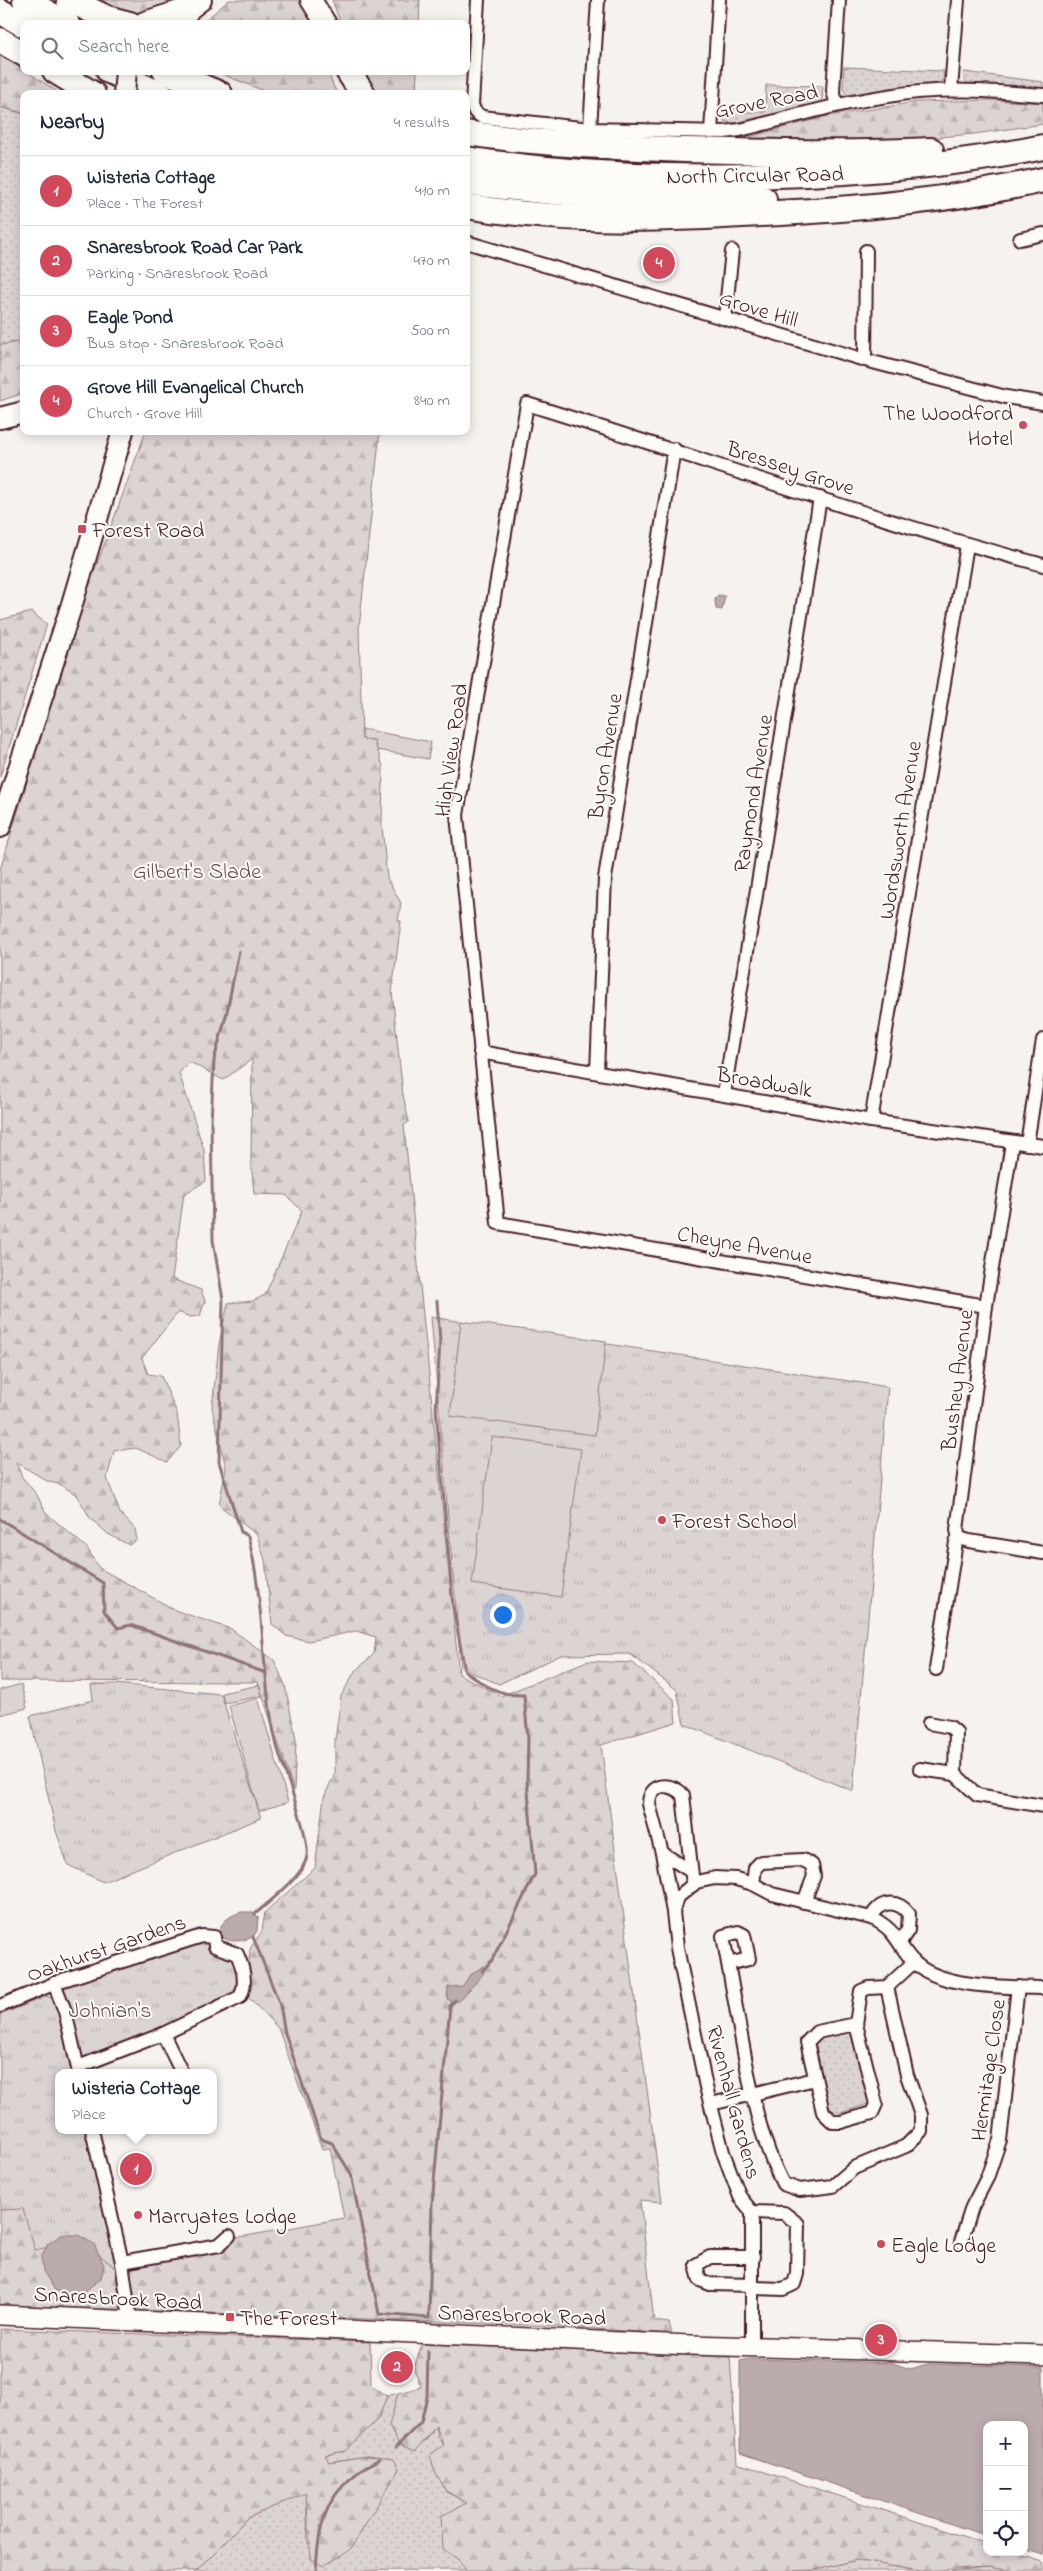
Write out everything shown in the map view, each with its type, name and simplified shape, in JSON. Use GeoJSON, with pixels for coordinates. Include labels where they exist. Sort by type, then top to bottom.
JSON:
{"type":"FeatureCollection","features":[{"type":"Feature","properties":{"kind":"highway"},"geometry":{"type":"LineString","coordinates":[[26,0],[61,20]]}},
{"type":"Feature","properties":{"kind":"highway"},"geometry":{"type":"LineString","coordinates":[[70,0],[115,20]]}},
{"type":"Feature","properties":{"kind":"highway"},"geometry":{"type":"LineString","coordinates":[[0,11],[20,23]]}},
{"type":"Feature","properties":{"kind":"highway"},"geometry":{"type":"LineString","coordinates":[[159,20],[186,12]]}},
{"type":"Feature","properties":{"kind":"highway"},"geometry":{"type":"LineString","coordinates":[[0,40],[20,52]]}},
{"type":"Feature","properties":{"kind":"highway"},"geometry":{"type":"LineString","coordinates":[[62,75],[86,90]]}},
{"type":"Feature","properties":{"kind":"highway"},"geometry":{"type":"LineString","coordinates":[[118,75],[151,90]]}},
{"type":"Feature","properties":{"kind":"highway"},"geometry":{"type":"LineString","coordinates":[[175,75],[210,90]]}},
{"type":"Feature","properties":{"kind":"highway"},"geometry":{"type":"LineString","coordinates":[[351,75],[360,90]]}},
{"type":"Feature","properties":{"kind":"highway"},"geometry":{"type":"LineString","coordinates":[[470,133],[569,145],[746,152],[886,152],[1043,142]]}},
{"type":"Feature","properties":{"kind":"highway","name":"North Circular Road"},"geometry":{"type":"LineString","coordinates":[[470,160],[569,172],[696,177],[760,176],[888,169],[953,163],[1043,147]]}},
{"type":"Feature","properties":{"kind":"highway"},"geometry":{"type":"LineString","coordinates":[[470,206],[596,219],[663,220],[890,205],[966,195],[1043,178]]}},
{"type":"Feature","properties":{"kind":"highway","name":"North Circular Road"},"geometry":{"type":"LineString","coordinates":[[470,182],[566,194],[696,200],[761,199],[889,191],[1043,178]]}},
{"type":"Feature","properties":{"kind":"main road"},"geometry":{"type":"LineString","coordinates":[[311,0],[325,20]]}},
{"type":"Feature","properties":{"kind":"main road"},"geometry":{"type":"LineString","coordinates":[[324,0],[327,20]]}},
{"type":"Feature","properties":{"kind":"main road"},"geometry":{"type":"LineString","coordinates":[[124,90],[126,75]]}},
{"type":"Feature","properties":{"kind":"main road"},"geometry":{"type":"LineString","coordinates":[[345,75],[348,90]]}},
{"type":"Feature","properties":{"kind":"main road"},"geometry":{"type":"LineString","coordinates":[[0,418],[20,413]]}},
{"type":"Feature","properties":{"kind":"main road"},"geometry":{"type":"LineString","coordinates":[[0,827],[123,435]]}},
{"type":"Feature","properties":{"kind":"street","name":"Grove Road"},"geometry":{"type":"LineString","coordinates":[[478,0],[472,105],[475,112],[482,117],[590,129],[711,132],[740,130],[837,105],[889,95],[951,90],[1043,95]]}},
{"type":"Feature","properties":{"kind":"street"},"geometry":{"type":"LineString","coordinates":[[590,129],[598,0]]}},
{"type":"Feature","properties":{"kind":"street"},"geometry":{"type":"LineString","coordinates":[[711,132],[719,0]]}},
{"type":"Feature","properties":{"kind":"street"},"geometry":{"type":"LineString","coordinates":[[837,105],[833,91],[839,0]]}},
{"type":"Feature","properties":{"kind":"street"},"geometry":{"type":"LineString","coordinates":[[951,90],[958,0]]}},
{"type":"Feature","properties":{"kind":"street"},"geometry":{"type":"LineString","coordinates":[[1020,239],[1043,234]]}},
{"type":"Feature","properties":{"kind":"street","name":"Grove Hill"},"geometry":{"type":"LineString","coordinates":[[470,243],[865,360],[1006,397],[1043,403]]}},
{"type":"Feature","properties":{"kind":"street"},"geometry":{"type":"LineString","coordinates":[[725,318],[732,250]]}},
{"type":"Feature","properties":{"kind":"street"},"geometry":{"type":"LineString","coordinates":[[865,360],[866,251]]}},
{"type":"Feature","properties":{"kind":"street","name":"Bressey Grove"},"geometry":{"type":"LineString","coordinates":[[527,404],[674,449],[967,545],[1043,565]]}},
{"type":"Feature","properties":{"kind":"street","name":"High View Road"},"geometry":{"type":"LineString","coordinates":[[498,1223],[457,815],[527,404]]}},
{"type":"Feature","properties":{"kind":"street","name":"Byron Avenue"},"geometry":{"type":"LineString","coordinates":[[597,1071],[605,878],[674,449]]}},
{"type":"Feature","properties":{"kind":"street","name":"Raymond Avenue"},"geometry":{"type":"LineString","coordinates":[[724,1094],[820,498]]}},
{"type":"Feature","properties":{"kind":"street","name":"Wordsworth Avenue"},"geometry":{"type":"LineString","coordinates":[[871,1121],[967,545]]}},
{"type":"Feature","properties":{"kind":"street"},"geometry":{"type":"LineString","coordinates":[[1027,1144],[1043,1040]]}},
{"type":"Feature","properties":{"kind":"street","name":"Broadwalk"},"geometry":{"type":"LineString","coordinates":[[480,1052],[597,1071],[871,1121],[1043,1146]]}},
{"type":"Feature","properties":{"kind":"street","name":"Bushey Avenue"},"geometry":{"type":"LineString","coordinates":[[936,1669],[956,1542],[959,1538],[957,1530],[986,1306],[1012,1143]]}},
{"type":"Feature","properties":{"kind":"street","name":"Cheyne Avenue"},"geometry":{"type":"LineString","coordinates":[[498,1223],[986,1306]]}},
{"type":"Feature","properties":{"kind":"street"},"geometry":{"type":"LineString","coordinates":[[959,1538],[1043,1554]]}},
{"type":"Feature","properties":{"kind":"street"},"geometry":{"type":"LineString","coordinates":[[929,1723],[950,1727],[956,1732],[955,1774]]}},
{"type":"Feature","properties":{"kind":"street"},"geometry":{"type":"LineString","coordinates":[[920,1769],[955,1774],[977,1795],[1043,1806]]}},
{"type":"Feature","properties":{"kind":"street"},"geometry":{"type":"LineString","coordinates":[[673,1912],[650,1797],[654,1789],[664,1784],[676,1787],[683,1795],[689,1870],[693,1885],[696,1882],[715,1878],[736,1879],[753,1884],[772,1894],[871,1918],[886,1924],[914,1962],[924,1971],[967,1984],[1043,1988]]}},
{"type":"Feature","properties":{"kind":"street"},"geometry":{"type":"LineString","coordinates":[[662,1853],[689,1870]]}},
{"type":"Feature","properties":{"kind":"street"},"geometry":{"type":"LineString","coordinates":[[753,1884],[755,1868],[761,1862],[804,1860],[812,1866],[814,1876],[804,1902]]}},
{"type":"Feature","properties":{"kind":"street","name":"Rivenhall Gardens"},"geometry":{"type":"LineString","coordinates":[[693,1885],[678,1897],[673,1912],[676,1948],[723,2152],[740,2197],[752,2212],[752,2346]]}},
{"type":"Feature","properties":{"kind":"street"},"geometry":{"type":"LineString","coordinates":[[871,1918],[875,1909],[885,1903],[895,1902],[904,1907],[909,1914],[908,1930],[900,1942]]}},
{"type":"Feature","properties":{"kind":"street","name":"Oakhurst Gardens"},"geometry":{"type":"LineString","coordinates":[[0,2006],[54,1983],[202,1936],[214,1937],[215,1946],[237,1954],[242,1964],[242,1992],[240,1997],[163,2034],[80,2069]]}},
{"type":"Feature","properties":{"kind":"street"},"geometry":{"type":"LineString","coordinates":[[856,2024],[817,2032],[811,2036],[807,2047],[823,2112],[833,2122],[841,2122],[872,2113],[876,2104],[856,2024],[861,1991],[868,1988],[887,1987],[914,1962]]}},
{"type":"Feature","properties":{"kind":"street"},"geometry":{"type":"LineString","coordinates":[[728,1964],[752,2096],[768,2156],[783,2184],[800,2190],[833,2186],[854,2168],[906,2146],[921,2131],[921,2115],[907,2075],[887,1987]]}},
{"type":"Feature","properties":{"kind":"street"},"geometry":{"type":"LineString","coordinates":[[54,1983],[65,2011],[78,2069]]}},
{"type":"Feature","properties":{"kind":"street","name":"Hermitage Close"},"geometry":{"type":"LineString","coordinates":[[961,2242],[972,2206],[986,2178],[1000,2140],[1018,1987]]}},
{"type":"Feature","properties":{"kind":"street"},"geometry":{"type":"LineString","coordinates":[[163,2034],[180,2069]]}},
{"type":"Feature","properties":{"kind":"street"},"geometry":{"type":"LineString","coordinates":[[711,2104],[752,2096],[815,2079]]}},
{"type":"Feature","properties":{"kind":"street"},"geometry":{"type":"LineString","coordinates":[[93,2134],[122,2262],[129,2322]]}},
{"type":"Feature","properties":{"kind":"street"},"geometry":{"type":"LineString","coordinates":[[752,2212],[784,2213],[792,2217],[798,2224],[797,2274],[794,2284],[783,2289],[710,2284],[700,2280],[696,2265],[710,2257],[753,2257]]}},
{"type":"Feature","properties":{"kind":"street"},"geometry":{"type":"LineString","coordinates":[[122,2262],[219,2245],[230,2236]]}},
{"type":"Feature","properties":{"kind":"street","name":"Snaresbrook Road"},"geometry":{"type":"LineString","coordinates":[[0,2315],[129,2322],[752,2346],[1043,2355]]}},
{"type":"Feature","properties":{"kind":"green space"},"geometry":{"type":"Polygon","coordinates":[[[99,0],[179,0],[158,12],[139,15],[120,11],[99,0]]]}},
{"type":"Feature","properties":{"kind":"green space"},"geometry":{"type":"Polygon","coordinates":[[[229,0],[300,0],[307,9],[311,20],[206,20],[229,0]]]}},
{"type":"Feature","properties":{"kind":"green space"},"geometry":{"type":"Polygon","coordinates":[[[332,0],[420,0],[419,20],[340,20],[332,0]]]}},
{"type":"Feature","properties":{"kind":"green space"},"geometry":{"type":"Polygon","coordinates":[[[0,54],[20,67],[20,75],[32,75],[55,90],[20,90],[20,112],[0,107],[0,54]]]}},
{"type":"Feature","properties":{"kind":"green space"},"geometry":{"type":"Polygon","coordinates":[[[844,67],[944,71],[943,80],[937,84],[847,95],[843,89],[844,67]]]}},
{"type":"Feature","properties":{"kind":"green space"},"geometry":{"type":"Polygon","coordinates":[[[964,72],[1043,82],[1043,88],[967,83],[964,79],[964,72]]]}},
{"type":"Feature","properties":{"kind":"green space"},"geometry":{"type":"Polygon","coordinates":[[[224,75],[329,75],[335,90],[262,90],[224,75]]]}},
{"type":"Feature","properties":{"kind":"green space"},"geometry":{"type":"Polygon","coordinates":[[[362,75],[417,75],[416,90],[371,90],[362,75]]]}},
{"type":"Feature","properties":{"kind":"green space"},"geometry":{"type":"Polygon","coordinates":[[[766,85],[823,86],[822,101],[756,120],[731,123],[724,121],[723,108],[739,109],[741,112],[765,112],[766,85]]]}},
{"type":"Feature","properties":{"kind":"green space"},"geometry":{"type":"Polygon","coordinates":[[[991,100],[1043,103],[1043,124],[974,134],[893,141],[744,142],[745,138],[828,116],[917,102],[991,100]]]}},
{"type":"Feature","properties":{"kind":"green space"},"geometry":{"type":"Polygon","coordinates":[[[0,107],[20,113],[20,342],[0,345],[0,107]]]}},
{"type":"Feature","properties":{"kind":"green space"},"geometry":{"type":"Polygon","coordinates":[[[20,342],[20,394],[0,401],[0,345],[20,342]]]}},
{"type":"Feature","properties":{"kind":"green space","name":"Gilbert's Slade"},"geometry":{"type":"Polygon","coordinates":[[[145,435],[380,435],[359,628],[362,739],[374,740],[383,766],[382,826],[387,878],[401,903],[398,921],[401,921],[392,992],[403,1095],[409,1122],[404,1125],[459,1674],[501,1696],[587,1661],[633,1663],[674,1699],[676,1722],[601,1745],[662,2202],[640,2200],[654,2321],[669,2323],[672,2334],[549,2326],[0,2305],[0,2210],[23,2208],[81,2240],[119,2271],[224,2249],[235,2238],[344,2218],[330,2148],[322,2149],[278,2028],[247,1996],[250,1949],[262,1931],[265,1912],[315,1868],[324,1797],[335,1773],[335,1740],[341,1696],[355,1671],[374,1654],[376,1637],[356,1631],[309,1641],[286,1636],[272,1624],[265,1560],[257,1535],[219,1505],[226,1468],[212,1408],[219,1344],[228,1303],[253,1301],[265,1295],[302,1211],[286,1195],[254,1194],[251,1161],[252,1059],[223,1080],[190,1062],[179,1073],[204,1150],[206,1181],[184,1194],[172,1279],[201,1290],[205,1301],[200,1316],[190,1317],[178,1312],[142,1358],[148,1374],[161,1376],[177,1413],[181,1446],[167,1462],[136,1448],[114,1451],[107,1478],[120,1513],[135,1529],[137,1540],[129,1545],[108,1534],[90,1518],[77,1495],[61,1485],[47,1481],[16,1462],[22,1477],[37,1495],[46,1513],[87,1548],[99,1568],[177,1611],[231,1629],[274,1660],[285,1685],[296,1739],[294,1791],[258,1682],[0,1681],[0,870],[78,616],[145,435]]]}},
{"type":"Feature","properties":{"kind":"green space"},"geometry":{"type":"Polygon","coordinates":[[[31,612],[47,624],[0,777],[0,620],[31,612]]]}},
{"type":"Feature","properties":{"kind":"green space"},"geometry":{"type":"Polygon","coordinates":[[[362,729],[431,742],[428,759],[377,750],[374,740],[362,739],[362,729]]]}},
{"type":"Feature","properties":{"kind":"green space","name":"Forest School"},"geometry":{"type":"Polygon","coordinates":[[[431,1317],[888,1387],[853,1791],[684,1724],[677,1690],[630,1654],[561,1655],[499,1684],[461,1668],[431,1317]]]}},
{"type":"Feature","properties":{"kind":"green space"},"geometry":{"type":"Polygon","coordinates":[[[461,1321],[606,1341],[595,1435],[450,1416],[461,1321]]]}},
{"type":"Feature","properties":{"kind":"green space"},"geometry":{"type":"Polygon","coordinates":[[[492,1437],[581,1449],[561,1597],[472,1584],[492,1437]]]}},
{"type":"Feature","properties":{"kind":"green space"},"geometry":{"type":"Polygon","coordinates":[[[21,1684],[27,1708],[0,1715],[0,1690],[21,1684]]]}},
{"type":"Feature","properties":{"kind":"green space"},"geometry":{"type":"Polygon","coordinates":[[[115,1684],[221,1694],[261,1818],[103,1882],[68,1865],[56,1831],[30,1716],[93,1700],[91,1685],[115,1684]]]}},
{"type":"Feature","properties":{"kind":"green space"},"geometry":{"type":"Polygon","coordinates":[[[259,1685],[262,1696],[224,1703],[222,1693],[259,1685]]]}},
{"type":"Feature","properties":{"kind":"green space"},"geometry":{"type":"Polygon","coordinates":[[[258,1698],[288,1802],[259,1811],[229,1706],[258,1698]]]}},
{"type":"Feature","properties":{"kind":"green space","name":"Johnian's"},"geometry":{"type":"Polygon","coordinates":[[[202,1936],[237,1954],[242,1992],[78,2067],[54,1983],[202,1936]]]}},
{"type":"Feature","properties":{"kind":"green space"},"geometry":{"type":"Polygon","coordinates":[[[47,1996],[56,2000],[75,2069],[55,2069],[55,2134],[89,2134],[119,2271],[81,2240],[35,2250],[23,2209],[0,2210],[0,2015],[47,1996]]]}},
{"type":"Feature","properties":{"kind":"green space"},"geometry":{"type":"Polygon","coordinates":[[[843,2029],[852,2031],[871,2096],[868,2104],[841,2113],[829,2109],[815,2042],[820,2035],[843,2029]]]}},
{"type":"Feature","properties":{"kind":"green space"},"geometry":{"type":"Polygon","coordinates":[[[0,2329],[370,2342],[371,2386],[387,2396],[378,2419],[345,2451],[325,2455],[329,2462],[367,2456],[394,2459],[399,2469],[352,2547],[343,2555],[323,2566],[311,2559],[306,2493],[247,2518],[199,2569],[193,2571],[0,2571],[0,2329]]]}},
{"type":"Feature","properties":{"kind":"green space"},"geometry":{"type":"Polygon","coordinates":[[[422,2344],[730,2357],[737,2463],[983,2543],[983,2556],[1025,2556],[1043,2562],[1043,2571],[1012,2571],[988,2567],[920,2571],[856,2560],[815,2570],[786,2571],[465,2571],[459,2560],[443,2549],[441,2516],[467,2503],[446,2491],[435,2472],[430,2455],[444,2445],[436,2426],[416,2451],[399,2445],[389,2426],[398,2393],[421,2387],[414,2368],[422,2344]]]}},
{"type":"Feature","properties":{"kind":"green space"},"geometry":{"type":"Polygon","coordinates":[[[398,2393],[396,2401],[424,2443],[436,2426],[438,2436],[444,2445],[446,2492],[468,2503],[443,2549],[459,2560],[466,2570],[193,2571],[199,2569],[247,2518],[306,2492],[308,2544],[378,2501],[399,2469],[367,2456],[328,2462],[325,2455],[345,2450],[378,2419],[387,2396],[398,2393]]]}},
{"type":"Feature","properties":{"kind":"green space"},"geometry":{"type":"Polygon","coordinates":[[[856,2560],[920,2571],[786,2571],[815,2570],[856,2560]]]}},
{"type":"Feature","properties":{"kind":"green space"},"geometry":{"type":"Polygon","coordinates":[[[988,2567],[1012,2571],[951,2571],[988,2567]]]}},
{"type":"Feature","properties":{"kind":"shaded area"},"geometry":{"type":"Polygon","coordinates":[[[718,595],[725,596],[722,610],[716,609],[715,599],[718,595]]]}},
{"type":"Feature","properties":{"kind":"shaded area"},"geometry":{"type":"Polygon","coordinates":[[[241,1912],[253,1912],[258,1917],[257,1931],[253,1937],[238,1941],[223,1938],[219,1930],[223,1923],[241,1912]]]}},
{"type":"Feature","properties":{"kind":"shaded area"},"geometry":{"type":"Polygon","coordinates":[[[483,1966],[484,1973],[459,2001],[453,2002],[447,1999],[448,1987],[463,1986],[469,1976],[483,1966]]]}},
{"type":"Feature","properties":{"kind":"shaded area"},"geometry":{"type":"Polygon","coordinates":[[[61,2235],[78,2235],[94,2244],[104,2265],[101,2278],[84,2292],[68,2295],[55,2290],[43,2271],[41,2258],[48,2244],[61,2235]]]}},
{"type":"Feature","properties":{"kind":"shaded area"},"geometry":{"type":"Polygon","coordinates":[[[749,2359],[893,2363],[910,2369],[928,2364],[1043,2367],[1043,2555],[1028,2550],[1028,2421],[983,2421],[983,2535],[740,2453],[740,2361],[749,2359]]]}},
{"type":"Feature","properties":{"kind":"waterway"},"geometry":{"type":"LineString","coordinates":[[239,951],[226,1016],[214,1060],[211,1122],[213,1240],[223,1300],[219,1462],[241,1532],[248,1536],[254,1562],[272,1720],[277,1746],[307,1846],[305,1864],[300,1872],[255,1914]]}},
{"type":"Feature","properties":{"kind":"waterway"},"geometry":{"type":"LineString","coordinates":[[437,1301],[440,1341],[436,1409],[453,1606],[465,1671],[492,1689],[507,1694],[524,1695],[528,1739],[527,1779],[535,1874],[492,1960],[482,1971]]}},
{"type":"Feature","properties":{"kind":"waterway"},"geometry":{"type":"LineString","coordinates":[[0,1519],[103,1583],[104,1611],[118,1628],[131,1625],[266,1673]]}},
{"type":"Feature","properties":{"kind":"waterway"},"geometry":{"type":"LineString","coordinates":[[253,1937],[280,2005],[285,2033],[321,2139],[332,2143],[351,2174],[379,2314],[429,2318],[432,2204],[450,2006],[455,2000]]}},
{"type":"Feature","properties":{"kind":"waterway"},"geometry":{"type":"LineString","coordinates":[[395,2448],[421,2422],[427,2397],[428,2351]]}},
{"type":"Feature","properties":{"kind":"waterway"},"geometry":{"type":"LineString","coordinates":[[316,2571],[320,2534],[329,2505],[337,2492],[348,2481],[379,2459]]}},
{"type":"Feature","properties":{"kind":"place","name":"Grove Hill Evangelical Church"},"geometry":{"type":"Point","coordinates":[659,263]}},
{"type":"Feature","properties":{"kind":"place","name":"The Woodford Hotel"},"geometry":{"type":"Point","coordinates":[1023,425]}},
{"type":"Feature","properties":{"kind":"place","name":"Forest Road"},"geometry":{"type":"Point","coordinates":[82,529]}},
{"type":"Feature","properties":{"kind":"place","name":"Forest School"},"geometry":{"type":"Point","coordinates":[662,1520]}},
{"type":"Feature","properties":{"kind":"place","name":"Wisteria Cottage"},"geometry":{"type":"Point","coordinates":[136,2169]}},
{"type":"Feature","properties":{"kind":"place","name":"Marryates Lodge"},"geometry":{"type":"Point","coordinates":[138,2215]}},
{"type":"Feature","properties":{"kind":"place","name":"Eagle Lodge"},"geometry":{"type":"Point","coordinates":[881,2244]}},
{"type":"Feature","properties":{"kind":"place","name":"The Forest"},"geometry":{"type":"Point","coordinates":[230,2317]}},
{"type":"Feature","properties":{"kind":"place","name":"Eagle Pond"},"geometry":{"type":"Point","coordinates":[881,2340]}},
{"type":"Feature","properties":{"kind":"place","name":"Snaresbrook Road Car Park"},"geometry":{"type":"Point","coordinates":[397,2367]}}]}
